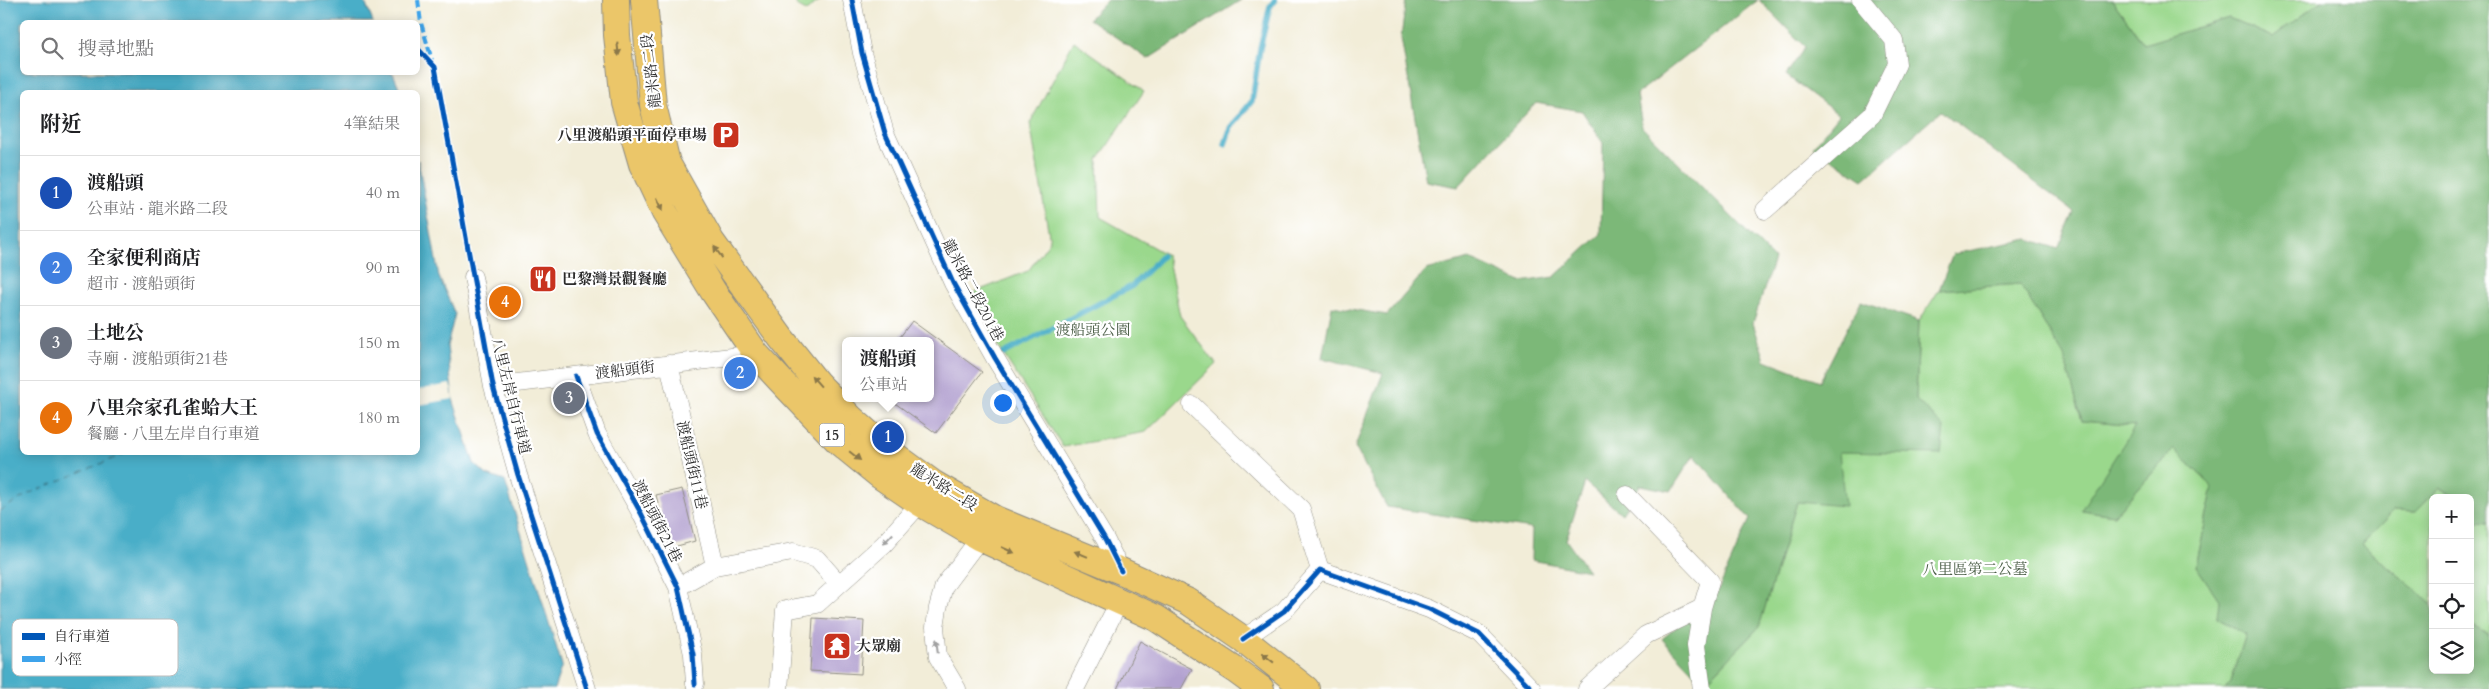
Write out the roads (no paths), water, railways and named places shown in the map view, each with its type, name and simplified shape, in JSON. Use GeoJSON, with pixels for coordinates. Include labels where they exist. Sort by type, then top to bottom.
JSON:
{"type":"FeatureCollection","features":[{"type":"Feature","properties":{"kind":"main road","name":"龍米路二段"},"geometry":{"type":"LineString","coordinates":[[616,0],[617,35],[624,102],[642,164],[665,213],[756,354],[841,444],[879,475],[920,503],[980,538],[1156,618],[1261,689]]}},
{"type":"Feature","properties":{"kind":"main road","name":"龍米路二段"},"geometry":{"type":"LineString","coordinates":[[644,0],[653,105],[667,163],[711,241],[781,338],[817,383],[851,418],[886,449],[934,484],[995,519],[1121,571],[1189,602],[1243,639],[1306,689]]}},
{"type":"Feature","properties":{"kind":"main road"},"geometry":{"type":"LineString","coordinates":[[1120,600],[1121,571]]}},
{"type":"Feature","properties":{"kind":"street","name":"龍米路二段201巷"},"geometry":{"type":"LineString","coordinates":[[852,0],[862,53],[885,133],[953,284],[995,358],[1105,539],[1121,571]]}},
{"type":"Feature","properties":{"kind":"street"},"geometry":{"type":"LineString","coordinates":[[1765,210],[1872,115],[1897,64],[1894,40],[1861,0]]}},
{"type":"Feature","properties":{"kind":"street","name":"八里左岸自行車道"},"geometry":{"type":"LineString","coordinates":[[473,277],[493,386],[518,475],[587,689]]}},
{"type":"Feature","properties":{"kind":"street","name":"渡船頭街"},"geometry":{"type":"LineString","coordinates":[[493,386],[756,354]]}},
{"type":"Feature","properties":{"kind":"street","name":"渡船頭街11巷"},"geometry":{"type":"LineString","coordinates":[[669,364],[715,566]]}},
{"type":"Feature","properties":{"kind":"street","name":"渡船頭街21巷"},"geometry":{"type":"LineString","coordinates":[[576,376],[597,434],[641,513],[678,587],[694,654],[695,684]]}},
{"type":"Feature","properties":{"kind":"street"},"geometry":{"type":"LineString","coordinates":[[1192,404],[1301,510],[1320,570]]}},
{"type":"Feature","properties":{"kind":"street"},"geometry":{"type":"LineString","coordinates":[[1627,495],[1710,581],[1702,608],[1696,646],[1702,689]]}},
{"type":"Feature","properties":{"kind":"street"},"geometry":{"type":"LineString","coordinates":[[779,689],[785,610],[817,604],[884,544],[920,503]]}},
{"type":"Feature","properties":{"kind":"street"},"geometry":{"type":"LineString","coordinates":[[957,689],[938,656],[935,627],[944,586],[980,538]]}},
{"type":"Feature","properties":{"kind":"street"},"geometry":{"type":"LineString","coordinates":[[678,587],[715,566],[792,552],[817,559],[839,584]]}},
{"type":"Feature","properties":{"kind":"street"},"geometry":{"type":"LineString","coordinates":[[1243,639],[1284,611],[1320,570]]}},
{"type":"Feature","properties":{"kind":"street"},"geometry":{"type":"LineString","coordinates":[[1320,570],[1429,609],[1479,634],[1532,689]]}},
{"type":"Feature","properties":{"kind":"street"},"geometry":{"type":"LineString","coordinates":[[1075,689],[1120,600]]}},
{"type":"Feature","properties":{"kind":"street"},"geometry":{"type":"LineString","coordinates":[[1587,689],[1646,635],[1702,608]]}},
{"type":"Feature","properties":{"kind":"water"},"geometry":{"type":"Polygon","coordinates":[[[0,0],[364,0],[372,20],[20,20],[20,75],[394,75],[400,90],[20,90],[20,455],[420,455],[420,171],[439,277],[455,314],[447,346],[453,399],[474,463],[487,475],[505,481],[562,665],[554,689],[0,689],[0,0]]]}},
{"type":"Feature","properties":{"kind":"waterway"},"geometry":{"type":"LineString","coordinates":[[1225,144],[1231,127],[1252,101],[1260,48],[1270,6],[1275,0]]}},
{"type":"Feature","properties":{"kind":"waterway"},"geometry":{"type":"LineString","coordinates":[[1003,354],[1132,286],[1162,256]]}},
{"type":"Feature","properties":{"kind":"place","name":"八里渡船頭平面停車場"},"geometry":{"type":"Point","coordinates":[726,135]}},
{"type":"Feature","properties":{"kind":"place","name":"巴黎灣景觀餐廳"},"geometry":{"type":"Point","coordinates":[543,279]}},
{"type":"Feature","properties":{"kind":"place","name":"八里佘家孔雀蛤大王"},"geometry":{"type":"Point","coordinates":[505,302]}},
{"type":"Feature","properties":{"kind":"place","name":"全家便利商店"},"geometry":{"type":"Point","coordinates":[740,373]}},
{"type":"Feature","properties":{"kind":"place","name":"土地公"},"geometry":{"type":"Point","coordinates":[569,398]}},
{"type":"Feature","properties":{"kind":"place","name":"渡船頭"},"geometry":{"type":"Point","coordinates":[888,437]}},
{"type":"Feature","properties":{"kind":"place","name":"大眾廟"},"geometry":{"type":"Point","coordinates":[837,646]}},
{"type":"Feature","properties":{"kind":"park label","name":"渡船頭公園"},"geometry":{"type":"Point","coordinates":[1093,330]}},
{"type":"Feature","properties":{"kind":"park label","name":"八里區第二公墓"},"geometry":{"type":"Point","coordinates":[1975,569]}}]}
